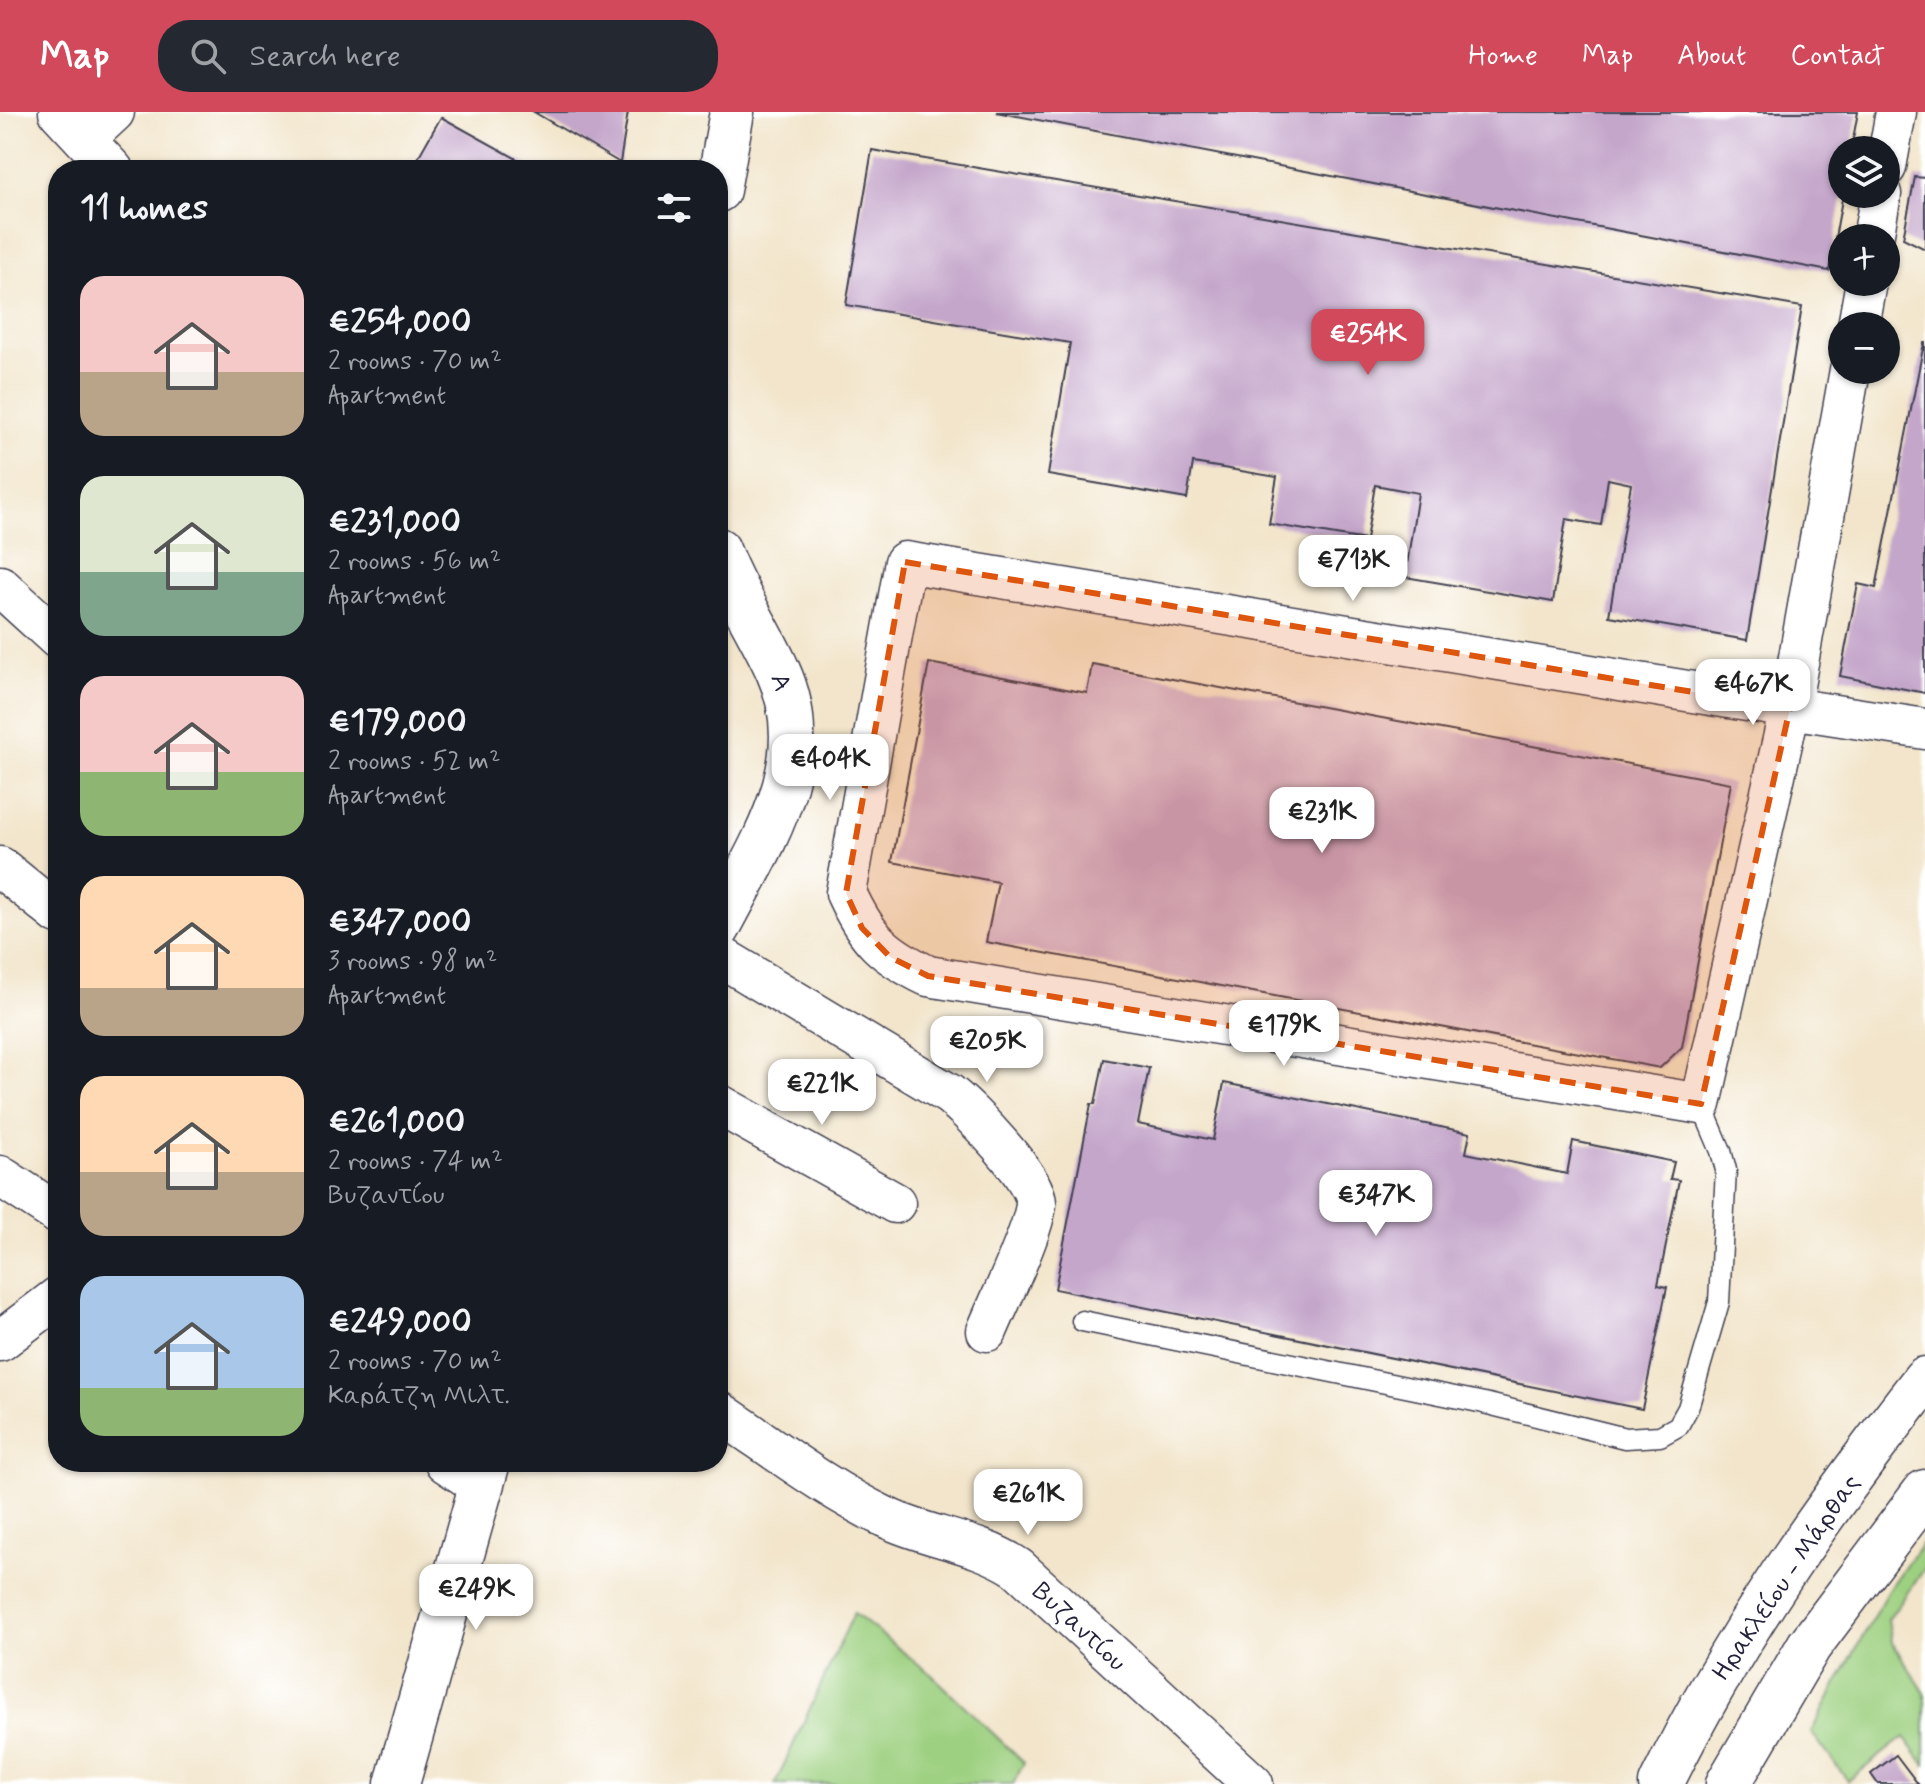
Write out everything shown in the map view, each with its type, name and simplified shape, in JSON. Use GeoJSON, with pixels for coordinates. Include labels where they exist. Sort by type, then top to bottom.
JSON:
{"type":"FeatureCollection","features":[{"type":"Feature","properties":{"kind":"main road"},"geometry":{"type":"LineString","coordinates":[[723,160],[732,112]]}},
{"type":"Feature","properties":{"kind":"main road","name":"Α"},"geometry":{"type":"LineString","coordinates":[[728,908],[787,786],[794,754],[794,730],[784,683],[730,599]]}},
{"type":"Feature","properties":{"kind":"main road","name":"Ηρακλείου - Μάρθας"},"geometry":{"type":"LineString","coordinates":[[1661,1784],[1705,1699],[1774,1586],[1847,1480],[1925,1379]]}},
{"type":"Feature","properties":{"kind":"main road"},"geometry":{"type":"LineString","coordinates":[[397,1784],[485,1474]]}},
{"type":"Feature","properties":{"kind":"main road"},"geometry":{"type":"LineString","coordinates":[[1728,1784],[1809,1646],[1925,1492]]}},
{"type":"Feature","properties":{"kind":"street"},"geometry":{"type":"LineString","coordinates":[[104,160],[72,126],[114,112]]}},
{"type":"Feature","properties":{"kind":"street"},"geometry":{"type":"LineString","coordinates":[[1892,136],[1896,112]]}},
{"type":"Feature","properties":{"kind":"street"},"geometry":{"type":"LineString","coordinates":[[1848,384],[1790,708],[1701,1104],[928,976],[890,957],[862,928],[846,893],[905,562],[1790,708],[1925,729]]}},
{"type":"Feature","properties":{"kind":"street"},"geometry":{"type":"LineString","coordinates":[[0,586],[48,630]]}},
{"type":"Feature","properties":{"kind":"street"},"geometry":{"type":"LineString","coordinates":[[0,867],[48,906]]}},
{"type":"Feature","properties":{"kind":"street"},"geometry":{"type":"LineString","coordinates":[[728,961],[949,1094],[970,1112],[1028,1182],[1036,1198],[1035,1212],[987,1331]]}},
{"type":"Feature","properties":{"kind":"street"},"geometry":{"type":"LineString","coordinates":[[728,1110],[895,1203]]}},
{"type":"Feature","properties":{"kind":"street"},"geometry":{"type":"LineString","coordinates":[[0,1177],[48,1208]]}},
{"type":"Feature","properties":{"kind":"street"},"geometry":{"type":"LineString","coordinates":[[0,1341],[48,1305]]}},
{"type":"Feature","properties":{"kind":"street","name":"Βυζαντίου"},"geometry":{"type":"LineString","coordinates":[[728,1418],[865,1507],[902,1524],[990,1552],[1018,1568],[1253,1784]]}},
{"type":"Feature","properties":{"kind":"lane"},"geometry":{"type":"LineString","coordinates":[[1082,1321],[1484,1403],[1625,1438],[1660,1436],[1678,1426],[1688,1408],[1719,1302],[1726,1170],[1701,1104]]}},
{"type":"Feature","properties":{"kind":"highlighted area"},"geometry":{"type":"Polygon","coordinates":[[[905,562],[1790,708],[1701,1104],[928,976],[890,957],[862,928],[846,893],[905,562]]]}},
{"type":"Feature","properties":{"kind":"green space"},"geometry":{"type":"Polygon","coordinates":[[[1925,1539],[1925,1568],[1888,1620],[1892,1642],[1925,1693],[1925,1765],[1904,1737],[1848,1781],[1811,1732],[1887,1592],[1925,1539]]]}},
{"type":"Feature","properties":{"kind":"green space"},"geometry":{"type":"Polygon","coordinates":[[[854,1613],[931,1674],[1024,1763],[1013,1784],[775,1784],[854,1613]]]}},
{"type":"Feature","properties":{"kind":"building"},"geometry":{"type":"Polygon","coordinates":[[[534,112],[628,112],[620,160],[615,160],[534,112]]]}},
{"type":"Feature","properties":{"kind":"building"},"geometry":{"type":"Polygon","coordinates":[[[996,112],[1858,112],[1854,136],[1828,136],[1828,208],[1840,208],[1838,224],[1828,224],[1828,271],[996,112]]]}},
{"type":"Feature","properties":{"kind":"building"},"geometry":{"type":"Polygon","coordinates":[[[441,117],[519,160],[417,160],[441,117]]]}},
{"type":"Feature","properties":{"kind":"building"},"geometry":{"type":"Polygon","coordinates":[[[872,150],[1802,307],[1747,640],[1609,616],[1631,484],[1608,479],[1601,525],[1566,519],[1553,602],[1405,577],[1418,493],[1375,485],[1366,540],[1269,524],[1277,477],[1193,463],[1187,499],[1048,475],[1070,343],[846,305],[872,150]]]}},
{"type":"Feature","properties":{"kind":"building"},"geometry":{"type":"Polygon","coordinates":[[[1915,177],[1925,178],[1925,249],[1903,238],[1915,177]]]}},
{"type":"Feature","properties":{"kind":"building"},"geometry":{"type":"Polygon","coordinates":[[[1924,343],[1925,693],[1840,676],[1858,584],[1876,588],[1924,343]]]}},
{"type":"Feature","properties":{"kind":"building"},"geometry":{"type":"Polygon","coordinates":[[[929,663],[1087,693],[1092,664],[1731,783],[1682,1047],[1660,1068],[986,942],[998,882],[892,862],[929,663]]]}},
{"type":"Feature","properties":{"kind":"building"},"geometry":{"type":"Polygon","coordinates":[[[1104,1059],[1149,1068],[1138,1124],[1213,1140],[1224,1083],[1470,1133],[1466,1153],[1567,1174],[1573,1141],[1674,1162],[1670,1179],[1679,1180],[1658,1285],[1667,1287],[1642,1409],[1055,1289],[1091,1104],[1095,1104],[1104,1059]]]}},
{"type":"Feature","properties":{"kind":"building"},"geometry":{"type":"Polygon","coordinates":[[[1896,1755],[1918,1784],[1878,1784],[1871,1774],[1896,1755]]]}}]}
